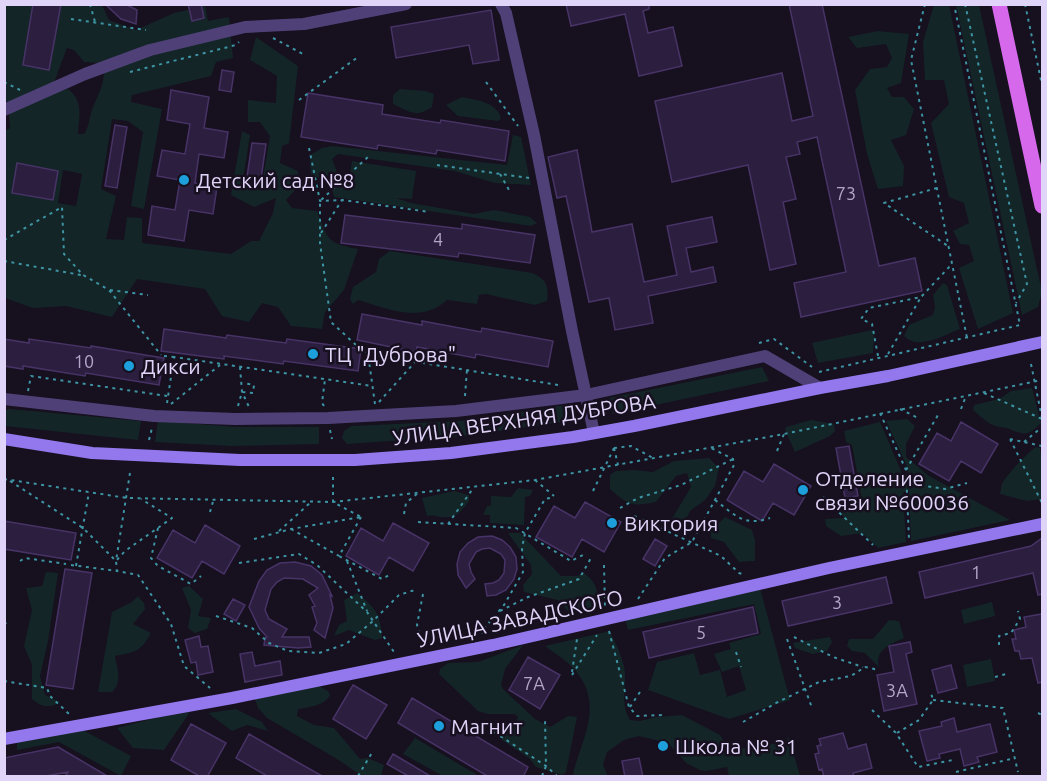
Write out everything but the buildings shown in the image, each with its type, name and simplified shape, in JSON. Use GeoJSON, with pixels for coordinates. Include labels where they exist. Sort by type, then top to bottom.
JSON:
{"type":"FeatureCollection","features":[{"type":"Feature","properties":{"kind":"main road"},"geometry":{"type":"LineString","coordinates":[[999,4],[1042,206]]}},
{"type":"Feature","properties":{"kind":"street"},"geometry":{"type":"LineString","coordinates":[[4,110],[85,74],[150,50],[250,26],[304,24],[406,4]]}},
{"type":"Feature","properties":{"kind":"street"},"geometry":{"type":"LineString","coordinates":[[501,4],[506,13],[543,180],[594,433]]}},
{"type":"Feature","properties":{"kind":"street","name":"УЛИЦА ВЕРХНЯЯ ДУБРОВА"},"geometry":{"type":"LineString","coordinates":[[4,439],[92,453],[240,460],[355,460],[451,453],[594,433],[888,376],[1042,342]]}},
{"type":"Feature","properties":{"kind":"street"},"geometry":{"type":"LineString","coordinates":[[4,399],[154,416],[235,420],[456,411],[586,395],[765,356],[820,388]]}},
{"type":"Feature","properties":{"kind":"street","name":"УЛИЦА ЗАВАДСКОГО"},"geometry":{"type":"LineString","coordinates":[[4,739],[232,698],[428,659],[829,568],[1042,524]]}},
{"type":"Feature","properties":{"kind":"path"},"geometry":{"type":"LineString","coordinates":[[90,4],[96,23]]}},
{"type":"Feature","properties":{"kind":"path"},"geometry":{"type":"LineString","coordinates":[[925,4],[911,60],[967,338]]}},
{"type":"Feature","properties":{"kind":"path"},"geometry":{"type":"LineString","coordinates":[[752,345],[774,339],[818,372],[1020,325],[954,4]]}},
{"type":"Feature","properties":{"kind":"path"},"geometry":{"type":"LineString","coordinates":[[965,4],[1027,284],[1016,303]]}},
{"type":"Feature","properties":{"kind":"path"},"geometry":{"type":"LineString","coordinates":[[1025,4],[1042,84]]}},
{"type":"Feature","properties":{"kind":"path"},"geometry":{"type":"LineString","coordinates":[[71,19],[146,30]]}},
{"type":"Feature","properties":{"kind":"path"},"geometry":{"type":"LineString","coordinates":[[250,26],[303,54]]}},
{"type":"Feature","properties":{"kind":"path"},"geometry":{"type":"LineString","coordinates":[[127,73],[236,45],[241,39]]}},
{"type":"Feature","properties":{"kind":"path"},"geometry":{"type":"LineString","coordinates":[[299,100],[357,57]]}},
{"type":"Feature","properties":{"kind":"path"},"geometry":{"type":"LineString","coordinates":[[486,82],[518,126]]}},
{"type":"Feature","properties":{"kind":"path"},"geometry":{"type":"LineString","coordinates":[[309,148],[320,201],[320,234],[331,322],[356,345]]}},
{"type":"Feature","properties":{"kind":"path"},"geometry":{"type":"LineString","coordinates":[[320,201],[369,156]]}},
{"type":"Feature","properties":{"kind":"path"},"geometry":{"type":"LineString","coordinates":[[437,165],[543,180]]}},
{"type":"Feature","properties":{"kind":"path"},"geometry":{"type":"LineString","coordinates":[[500,174],[509,190]]}},
{"type":"Feature","properties":{"kind":"path"},"geometry":{"type":"LineString","coordinates":[[937,188],[884,203],[948,246]]}},
{"type":"Feature","properties":{"kind":"path"},"geometry":{"type":"LineString","coordinates":[[320,201],[342,200],[430,212]]}},
{"type":"Feature","properties":{"kind":"path"},"geometry":{"type":"LineString","coordinates":[[320,234],[342,200]]}},
{"type":"Feature","properties":{"kind":"path"},"geometry":{"type":"LineString","coordinates":[[4,240],[62,207],[64,254],[83,275],[109,290],[162,355],[372,386]]}},
{"type":"Feature","properties":{"kind":"path"},"geometry":{"type":"LineString","coordinates":[[4,261],[83,275]]}},
{"type":"Feature","properties":{"kind":"path"},"geometry":{"type":"LineString","coordinates":[[888,355],[921,297],[952,264]]}},
{"type":"Feature","properties":{"kind":"path"},"geometry":{"type":"LineString","coordinates":[[109,290],[148,295]]}},
{"type":"Feature","properties":{"kind":"path"},"geometry":{"type":"LineString","coordinates":[[878,357],[872,324],[861,319],[869,308],[921,297]]}},
{"type":"Feature","properties":{"kind":"path"},"geometry":{"type":"LineString","coordinates":[[361,346],[368,354],[375,407]]}},
{"type":"Feature","properties":{"kind":"path"},"geometry":{"type":"LineString","coordinates":[[368,354],[566,386],[543,389]]}},
{"type":"Feature","properties":{"kind":"path"},"geometry":{"type":"LineString","coordinates":[[166,408],[174,357]]}},
{"type":"Feature","properties":{"kind":"path"},"geometry":{"type":"LineString","coordinates":[[375,407],[416,361]]}},
{"type":"Feature","properties":{"kind":"path"},"geometry":{"type":"LineString","coordinates":[[166,408],[221,364]]}},
{"type":"Feature","properties":{"kind":"path"},"geometry":{"type":"LineString","coordinates":[[1031,364],[1042,418]]}},
{"type":"Feature","properties":{"kind":"path"},"geometry":{"type":"LineString","coordinates":[[240,367],[243,384],[237,409],[250,409],[242,392]]}},
{"type":"Feature","properties":{"kind":"path"},"geometry":{"type":"LineString","coordinates":[[465,398],[467,369]]}},
{"type":"Feature","properties":{"kind":"path"},"geometry":{"type":"LineString","coordinates":[[28,386],[31,376],[168,396]]}},
{"type":"Feature","properties":{"kind":"path"},"geometry":{"type":"LineString","coordinates":[[316,410],[327,410],[322,403],[325,379]]}},
{"type":"Feature","properties":{"kind":"path"},"geometry":{"type":"LineString","coordinates":[[6,479],[127,498],[333,502],[536,480],[606,468],[784,434],[1042,380]]}},
{"type":"Feature","properties":{"kind":"path"},"geometry":{"type":"LineString","coordinates":[[242,392],[253,393],[254,385],[243,384]]}},
{"type":"Feature","properties":{"kind":"path"},"geometry":{"type":"LineString","coordinates":[[984,393],[1042,418]]}},
{"type":"Feature","properties":{"kind":"path"},"geometry":{"type":"LineString","coordinates":[[961,409],[966,396]]}},
{"type":"Feature","properties":{"kind":"path"},"geometry":{"type":"LineString","coordinates":[[602,398],[606,415]]}},
{"type":"Feature","properties":{"kind":"path"},"geometry":{"type":"LineString","coordinates":[[375,407],[386,406]]}},
{"type":"Feature","properties":{"kind":"path"},"geometry":{"type":"LineString","coordinates":[[166,408],[178,408]]}},
{"type":"Feature","properties":{"kind":"path"},"geometry":{"type":"LineString","coordinates":[[900,409],[920,419]]}},
{"type":"Feature","properties":{"kind":"path"},"geometry":{"type":"LineString","coordinates":[[880,413],[906,470],[909,545]]}},
{"type":"Feature","properties":{"kind":"path"},"geometry":{"type":"LineString","coordinates":[[906,470],[938,415]]}},
{"type":"Feature","properties":{"kind":"path"},"geometry":{"type":"LineString","coordinates":[[329,427],[332,440]]}},
{"type":"Feature","properties":{"kind":"path"},"geometry":{"type":"LineString","coordinates":[[1024,442],[1042,427]]}},
{"type":"Feature","properties":{"kind":"path"},"geometry":{"type":"LineString","coordinates":[[777,451],[784,434]]}},
{"type":"Feature","properties":{"kind":"path"},"geometry":{"type":"LineString","coordinates":[[1042,446],[1010,439],[1042,503]]}},
{"type":"Feature","properties":{"kind":"path"},"geometry":{"type":"LineString","coordinates":[[614,448],[631,446],[654,459]]}},
{"type":"Feature","properties":{"kind":"path"},"geometry":{"type":"LineString","coordinates":[[614,448],[618,465]]}},
{"type":"Feature","properties":{"kind":"path"},"geometry":{"type":"LineString","coordinates":[[593,491],[614,448]]}},
{"type":"Feature","properties":{"kind":"path"},"geometry":{"type":"LineString","coordinates":[[711,448],[733,459]]}},
{"type":"Feature","properties":{"kind":"path"},"geometry":{"type":"LineString","coordinates":[[638,599],[665,558],[692,542],[734,465],[733,459]]}},
{"type":"Feature","properties":{"kind":"path"},"geometry":{"type":"LineString","coordinates":[[620,508],[638,498],[681,484],[733,459]]}},
{"type":"Feature","properties":{"kind":"path"},"geometry":{"type":"LineString","coordinates":[[117,571],[116,561],[130,473]]}},
{"type":"Feature","properties":{"kind":"path"},"geometry":{"type":"LineString","coordinates":[[333,477],[333,502]]}},
{"type":"Feature","properties":{"kind":"path"},"geometry":{"type":"LineString","coordinates":[[6,479],[83,528],[116,561]]}},
{"type":"Feature","properties":{"kind":"path"},"geometry":{"type":"LineString","coordinates":[[481,632],[504,605],[523,572],[522,548],[525,533],[545,499],[554,497],[536,480]]}},
{"type":"Feature","properties":{"kind":"path"},"geometry":{"type":"LineString","coordinates":[[906,483],[945,489],[967,483]]}},
{"type":"Feature","properties":{"kind":"path"},"geometry":{"type":"LineString","coordinates":[[447,524],[474,487]]}},
{"type":"Feature","properties":{"kind":"path"},"geometry":{"type":"LineString","coordinates":[[76,566],[89,492]]}},
{"type":"Feature","properties":{"kind":"path"},"geometry":{"type":"LineString","coordinates":[[404,514],[406,503],[418,493]]}},
{"type":"Feature","properties":{"kind":"path"},"geometry":{"type":"LineString","coordinates":[[824,497],[879,552]]}},
{"type":"Feature","properties":{"kind":"path"},"geometry":{"type":"LineString","coordinates":[[116,561],[125,551],[172,518],[138,498]]}},
{"type":"Feature","properties":{"kind":"path"},"geometry":{"type":"LineString","coordinates":[[210,512],[214,498]]}},
{"type":"Feature","properties":{"kind":"path"},"geometry":{"type":"LineString","coordinates":[[714,500],[745,522],[759,522],[770,518]]}},
{"type":"Feature","properties":{"kind":"path"},"geometry":{"type":"LineString","coordinates":[[277,533],[312,501]]}},
{"type":"Feature","properties":{"kind":"path"},"geometry":{"type":"LineString","coordinates":[[333,502],[361,517]]}},
{"type":"Feature","properties":{"kind":"path"},"geometry":{"type":"LineString","coordinates":[[634,516],[721,556],[739,573],[764,583]]}},
{"type":"Feature","properties":{"kind":"path"},"geometry":{"type":"LineString","coordinates":[[254,539],[291,529],[361,517]]}},
{"type":"Feature","properties":{"kind":"path"},"geometry":{"type":"LineString","coordinates":[[339,556],[361,517]]}},
{"type":"Feature","properties":{"kind":"path"},"geometry":{"type":"LineString","coordinates":[[417,522],[516,528],[571,561],[585,554]]}},
{"type":"Feature","properties":{"kind":"path"},"geometry":{"type":"LineString","coordinates":[[158,528],[151,558],[158,566],[191,584],[201,576]]}},
{"type":"Feature","properties":{"kind":"path"},"geometry":{"type":"LineString","coordinates":[[291,529],[382,579],[389,575]]}},
{"type":"Feature","properties":{"kind":"path"},"geometry":{"type":"LineString","coordinates":[[240,563],[299,554],[317,565],[367,612]]}},
{"type":"Feature","properties":{"kind":"path"},"geometry":{"type":"LineString","coordinates":[[20,561],[25,558],[66,564]]}},
{"type":"Feature","properties":{"kind":"path"},"geometry":{"type":"LineString","coordinates":[[498,612],[528,597],[579,579],[591,558]]}},
{"type":"Feature","properties":{"kind":"path"},"geometry":{"type":"LineString","coordinates":[[347,561],[367,612],[403,664]]}},
{"type":"Feature","properties":{"kind":"path"},"geometry":{"type":"LineString","coordinates":[[71,565],[138,575],[171,624],[184,666],[208,687],[232,698]]}},
{"type":"Feature","properties":{"kind":"path"},"geometry":{"type":"LineString","coordinates":[[604,565],[606,620],[629,707],[637,716],[663,715]]}},
{"type":"Feature","properties":{"kind":"path"},"geometry":{"type":"LineString","coordinates":[[216,616],[252,628],[269,643],[288,651],[319,653],[346,644],[399,595],[415,590]]}},
{"type":"Feature","properties":{"kind":"path"},"geometry":{"type":"LineString","coordinates":[[423,594],[417,625],[428,659]]}},
{"type":"Feature","properties":{"kind":"path"},"geometry":{"type":"LineString","coordinates":[[999,645],[999,636],[1011,633],[1020,619],[1018,611]]}},
{"type":"Feature","properties":{"kind":"path"},"geometry":{"type":"LineString","coordinates":[[579,626],[572,675],[606,620]]}},
{"type":"Feature","properties":{"kind":"path"},"geometry":{"type":"LineString","coordinates":[[4,622],[9,626]]}},
{"type":"Feature","properties":{"kind":"path"},"geometry":{"type":"LineString","coordinates":[[794,637],[832,657],[879,670]]}},
{"type":"Feature","properties":{"kind":"path"},"geometry":{"type":"LineString","coordinates":[[787,639],[812,708]]}},
{"type":"Feature","properties":{"kind":"path"},"geometry":{"type":"LineString","coordinates":[[736,652],[741,667]]}},
{"type":"Feature","properties":{"kind":"path"},"geometry":{"type":"LineString","coordinates":[[743,722],[819,682],[851,676],[865,667]]}},
{"type":"Feature","properties":{"kind":"path"},"geometry":{"type":"LineString","coordinates":[[994,677],[1006,674]]}},
{"type":"Feature","properties":{"kind":"path"},"geometry":{"type":"LineString","coordinates":[[4,681],[47,688],[50,696],[68,713],[88,724]]}},
{"type":"Feature","properties":{"kind":"path"},"geometry":{"type":"LineString","coordinates":[[629,707],[642,689]]}},
{"type":"Feature","properties":{"kind":"path"},"geometry":{"type":"LineString","coordinates":[[931,693],[933,700]]}},
{"type":"Feature","properties":{"kind":"path"},"geometry":{"type":"LineString","coordinates":[[896,733],[919,720],[933,700]]}},
{"type":"Feature","properties":{"kind":"path"},"geometry":{"type":"LineString","coordinates":[[933,700],[1003,708],[1018,772]]}},
{"type":"Feature","properties":{"kind":"path"},"geometry":{"type":"LineString","coordinates":[[872,710],[896,733],[918,767],[953,760]]}},
{"type":"Feature","properties":{"kind":"path"},"geometry":{"type":"LineString","coordinates":[[1038,713],[1042,715]]}},
{"type":"Feature","properties":{"kind":"path"},"geometry":{"type":"LineString","coordinates":[[542,777],[546,766],[545,719]]}},
{"type":"Feature","properties":{"kind":"path"},"geometry":{"type":"LineString","coordinates":[[494,732],[546,766],[557,777]]}},
{"type":"Feature","properties":{"kind":"path"},"geometry":{"type":"LineString","coordinates":[[358,777],[373,751]]}},
{"type":"Feature","properties":{"kind":"path"},"geometry":{"type":"LineString","coordinates":[[956,772],[1015,758]]}},
{"type":"Feature","properties":{"kind":"shaded area"},"geometry":{"type":"Polygon","coordinates":[[[5,5],[33,5],[23,65],[49,70],[61,5],[102,5],[109,20],[136,30],[174,13],[205,6],[208,21],[229,17],[233,58],[216,62],[211,76],[132,95],[131,102],[162,109],[144,209],[131,206],[143,132],[128,121],[112,119],[101,189],[116,196],[106,239],[124,240],[127,217],[142,218],[142,243],[231,254],[251,241],[259,241],[273,213],[276,198],[254,207],[231,195],[242,131],[250,135],[242,186],[261,190],[270,136],[260,122],[248,122],[248,100],[276,103],[277,76],[250,60],[256,37],[298,66],[289,143],[282,146],[280,163],[298,171],[298,187],[286,200],[292,208],[317,211],[326,234],[334,242],[358,249],[344,290],[325,312],[322,329],[291,326],[278,307],[262,303],[249,322],[222,316],[205,289],[137,279],[112,317],[66,306],[33,308],[5,298],[4,131],[10,128],[8,102],[4,100],[5,5]],[[67,48],[50,93],[68,89],[73,94],[79,109],[78,134],[84,134],[103,81],[103,69],[101,63],[84,62],[74,50],[67,48]],[[17,163],[12,192],[52,200],[58,171],[17,163]],[[63,170],[58,203],[76,206],[82,174],[63,170]]]}},
{"type":"Feature","properties":{"kind":"shaded area"},"geometry":{"type":"Polygon","coordinates":[[[934,5],[949,5],[1013,313],[978,329],[959,268],[974,261],[969,245],[960,244],[953,231],[969,223],[964,203],[949,197],[931,123],[949,104],[944,80],[925,80],[923,42],[934,5]]]}},
{"type":"Feature","properties":{"kind":"shaded area"},"geometry":{"type":"Polygon","coordinates":[[[956,5],[979,5],[1042,292],[1038,307],[1022,315],[956,5]]]}},
{"type":"Feature","properties":{"kind":"shaded area"},"geometry":{"type":"Polygon","coordinates":[[[878,31],[909,34],[901,83],[887,88],[892,97],[904,97],[914,109],[906,135],[891,140],[904,166],[903,186],[878,189],[867,154],[855,90],[870,69],[887,67],[892,58],[886,44],[857,48],[848,37],[878,31]]]}},
{"type":"Feature","properties":{"kind":"shaded area"},"geometry":{"type":"Polygon","coordinates":[[[400,89],[426,91],[434,94],[432,107],[417,113],[393,104],[393,95],[400,89]]]}},
{"type":"Feature","properties":{"kind":"shaded area"},"geometry":{"type":"Polygon","coordinates":[[[462,97],[491,105],[501,118],[498,121],[458,116],[446,105],[462,97]]]}},
{"type":"Feature","properties":{"kind":"shaded area"},"geometry":{"type":"Polygon","coordinates":[[[513,135],[521,137],[531,185],[495,183],[454,171],[338,154],[332,159],[337,172],[349,180],[352,161],[416,171],[412,199],[396,198],[411,203],[474,214],[494,210],[530,217],[537,223],[531,226],[334,197],[330,181],[311,175],[310,155],[322,148],[332,146],[507,165],[513,135]]]}},
{"type":"Feature","properties":{"kind":"shaded area"},"geometry":{"type":"Polygon","coordinates":[[[390,251],[532,273],[546,283],[547,301],[535,305],[486,294],[479,295],[477,304],[447,300],[437,307],[415,313],[392,310],[358,300],[353,304],[350,299],[353,287],[376,272],[379,259],[390,251]]]}},
{"type":"Feature","properties":{"kind":"shaded area"},"geometry":{"type":"Polygon","coordinates":[[[943,283],[947,285],[960,329],[924,342],[910,340],[904,336],[909,325],[933,315],[935,307],[933,295],[943,283]]]}},
{"type":"Feature","properties":{"kind":"shaded area"},"geometry":{"type":"Polygon","coordinates":[[[872,330],[874,333],[873,353],[818,363],[812,343],[872,330]]]}},
{"type":"Feature","properties":{"kind":"shaded area"},"geometry":{"type":"Polygon","coordinates":[[[762,367],[769,381],[613,414],[609,398],[762,367]]]}},
{"type":"Feature","properties":{"kind":"shaded area"},"geometry":{"type":"Polygon","coordinates":[[[1032,388],[1041,423],[1029,433],[995,426],[973,410],[974,405],[999,399],[1011,391],[1032,388]]]}},
{"type":"Feature","properties":{"kind":"shaded area"},"geometry":{"type":"Polygon","coordinates":[[[573,404],[577,420],[463,436],[347,444],[342,438],[344,431],[351,426],[461,421],[573,404]]]}},
{"type":"Feature","properties":{"kind":"shaded area"},"geometry":{"type":"Polygon","coordinates":[[[5,410],[141,421],[138,440],[5,426],[5,410]]]}},
{"type":"Feature","properties":{"kind":"shaded area"},"geometry":{"type":"Polygon","coordinates":[[[907,419],[915,426],[906,444],[906,457],[929,476],[1010,520],[911,541],[909,490],[903,493],[906,542],[878,548],[862,533],[841,536],[826,526],[825,519],[844,518],[843,504],[862,500],[852,445],[846,442],[844,431],[880,422],[902,473],[902,479],[909,480],[906,464],[886,421],[907,419]]]}},
{"type":"Feature","properties":{"kind":"shaded area"},"geometry":{"type":"Polygon","coordinates":[[[811,420],[834,424],[835,431],[830,436],[795,452],[785,430],[786,427],[811,420]]]}},
{"type":"Feature","properties":{"kind":"shaded area"},"geometry":{"type":"Polygon","coordinates":[[[158,421],[236,427],[319,427],[319,444],[232,446],[155,442],[158,421]]]}},
{"type":"Feature","properties":{"kind":"shaded area"},"geometry":{"type":"Polygon","coordinates":[[[1036,447],[1040,448],[1042,461],[1042,499],[1027,501],[1000,494],[1002,484],[1008,475],[1036,447]]]}},
{"type":"Feature","properties":{"kind":"shaded area"},"geometry":{"type":"Polygon","coordinates":[[[709,458],[719,468],[715,486],[705,500],[690,511],[687,517],[674,525],[670,522],[691,487],[687,473],[676,476],[656,502],[631,503],[610,489],[610,475],[616,471],[653,472],[674,461],[709,458]]]}},
{"type":"Feature","properties":{"kind":"shaded area"},"geometry":{"type":"Polygon","coordinates":[[[518,488],[533,490],[530,496],[525,497],[524,525],[490,523],[490,515],[483,515],[487,506],[491,506],[491,496],[511,497],[518,488]]]}},
{"type":"Feature","properties":{"kind":"shaded area"},"geometry":{"type":"Polygon","coordinates":[[[454,491],[469,495],[469,501],[462,510],[451,517],[427,516],[422,498],[454,491]]]}},
{"type":"Feature","properties":{"kind":"shaded area"},"geometry":{"type":"Polygon","coordinates":[[[725,517],[752,530],[755,540],[755,561],[739,562],[724,542],[711,538],[711,531],[725,517]]]}},
{"type":"Feature","properties":{"kind":"shaded area"},"geometry":{"type":"Polygon","coordinates":[[[508,533],[520,533],[561,576],[577,576],[584,573],[589,577],[596,588],[595,608],[582,612],[568,611],[558,600],[524,592],[523,585],[532,574],[531,565],[508,533]]]}},
{"type":"Feature","properties":{"kind":"shaded area"},"geometry":{"type":"Polygon","coordinates":[[[46,572],[58,573],[48,641],[40,676],[45,695],[60,702],[49,706],[39,704],[32,699],[32,665],[24,646],[32,610],[26,588],[42,586],[46,572]]]}},
{"type":"Feature","properties":{"kind":"shaded area"},"geometry":{"type":"Polygon","coordinates":[[[189,586],[203,599],[198,616],[211,618],[207,629],[195,633],[188,628],[191,610],[182,588],[189,586]]]}},
{"type":"Feature","properties":{"kind":"shaded area"},"geometry":{"type":"Polygon","coordinates":[[[760,588],[790,700],[729,719],[648,690],[657,662],[694,653],[700,675],[720,670],[727,697],[746,690],[739,666],[722,672],[714,654],[731,649],[729,643],[761,634],[754,604],[628,630],[625,618],[760,588]]]}},
{"type":"Feature","properties":{"kind":"shaded area"},"geometry":{"type":"Polygon","coordinates":[[[357,593],[376,612],[382,638],[375,640],[349,630],[334,636],[339,625],[347,621],[344,600],[357,593]]]}},
{"type":"Feature","properties":{"kind":"shaded area"},"geometry":{"type":"Polygon","coordinates":[[[138,596],[144,603],[145,609],[133,624],[151,633],[137,650],[115,656],[117,684],[112,692],[98,692],[112,612],[132,602],[138,596]]]}},
{"type":"Feature","properties":{"kind":"shaded area"},"geometry":{"type":"Polygon","coordinates":[[[992,602],[995,616],[964,624],[961,610],[992,602]]]}},
{"type":"Feature","properties":{"kind":"shaded area"},"geometry":{"type":"Polygon","coordinates":[[[889,620],[899,621],[904,638],[889,645],[881,652],[879,667],[865,653],[852,651],[847,646],[849,639],[873,639],[889,620]]]}},
{"type":"Feature","properties":{"kind":"shaded area"},"geometry":{"type":"Polygon","coordinates":[[[610,631],[624,668],[624,702],[630,720],[640,721],[682,715],[720,735],[730,750],[785,742],[789,737],[800,776],[729,776],[727,767],[700,770],[686,763],[668,743],[639,736],[624,740],[607,752],[603,765],[608,776],[573,776],[589,718],[588,693],[574,669],[545,646],[610,631]]]}},
{"type":"Feature","properties":{"kind":"shaded area"},"geometry":{"type":"Polygon","coordinates":[[[830,637],[832,642],[827,651],[812,654],[795,648],[793,643],[830,637]]]}},
{"type":"Feature","properties":{"kind":"shaded area"},"geometry":{"type":"Polygon","coordinates":[[[523,645],[505,669],[501,685],[535,719],[550,727],[568,716],[577,717],[566,772],[562,775],[536,767],[529,758],[502,740],[500,731],[516,722],[518,717],[515,714],[488,714],[478,711],[439,674],[440,669],[448,663],[478,662],[523,645]]]}},
{"type":"Feature","properties":{"kind":"shaded area"},"geometry":{"type":"Polygon","coordinates":[[[991,659],[995,681],[967,687],[963,665],[991,659]]]}},
{"type":"Feature","properties":{"kind":"shaded area"},"geometry":{"type":"Polygon","coordinates":[[[315,684],[328,691],[330,695],[320,704],[298,709],[297,716],[314,725],[334,728],[360,759],[368,758],[384,765],[381,776],[362,776],[267,718],[258,708],[254,696],[315,684]]]}},
{"type":"Feature","properties":{"kind":"shaded area"},"geometry":{"type":"Polygon","coordinates":[[[236,709],[262,722],[268,731],[247,725],[232,731],[208,713],[236,709]]]}},
{"type":"Feature","properties":{"kind":"shaded area"},"geometry":{"type":"Polygon","coordinates":[[[190,712],[164,750],[133,748],[117,728],[159,717],[190,712]]]}},
{"type":"Feature","properties":{"kind":"shaded area"},"geometry":{"type":"Polygon","coordinates":[[[81,729],[131,756],[121,776],[59,742],[17,750],[17,741],[81,729]]]}},
{"type":"Feature","properties":{"kind":"shaded area"},"geometry":{"type":"Polygon","coordinates":[[[415,738],[479,776],[443,776],[403,754],[415,738]]]}},
{"type":"Feature","properties":{"kind":"place","name":"Детский сад №8"},"geometry":{"type":"Point","coordinates":[184,180]}},
{"type":"Feature","properties":{"kind":"place","name":"ТЦ \"Дуброва\""},"geometry":{"type":"Point","coordinates":[313,354]}},
{"type":"Feature","properties":{"kind":"place","name":"Дикси"},"geometry":{"type":"Point","coordinates":[129,366]}},
{"type":"Feature","properties":{"kind":"place","name":"Отделение связи №600036"},"geometry":{"type":"Point","coordinates":[803,490]}},
{"type":"Feature","properties":{"kind":"place","name":"Виктория"},"geometry":{"type":"Point","coordinates":[612,523]}},
{"type":"Feature","properties":{"kind":"place","name":"Магнит"},"geometry":{"type":"Point","coordinates":[439,726]}},
{"type":"Feature","properties":{"kind":"place","name":"Школа № 31"},"geometry":{"type":"Point","coordinates":[663,746]}}]}
